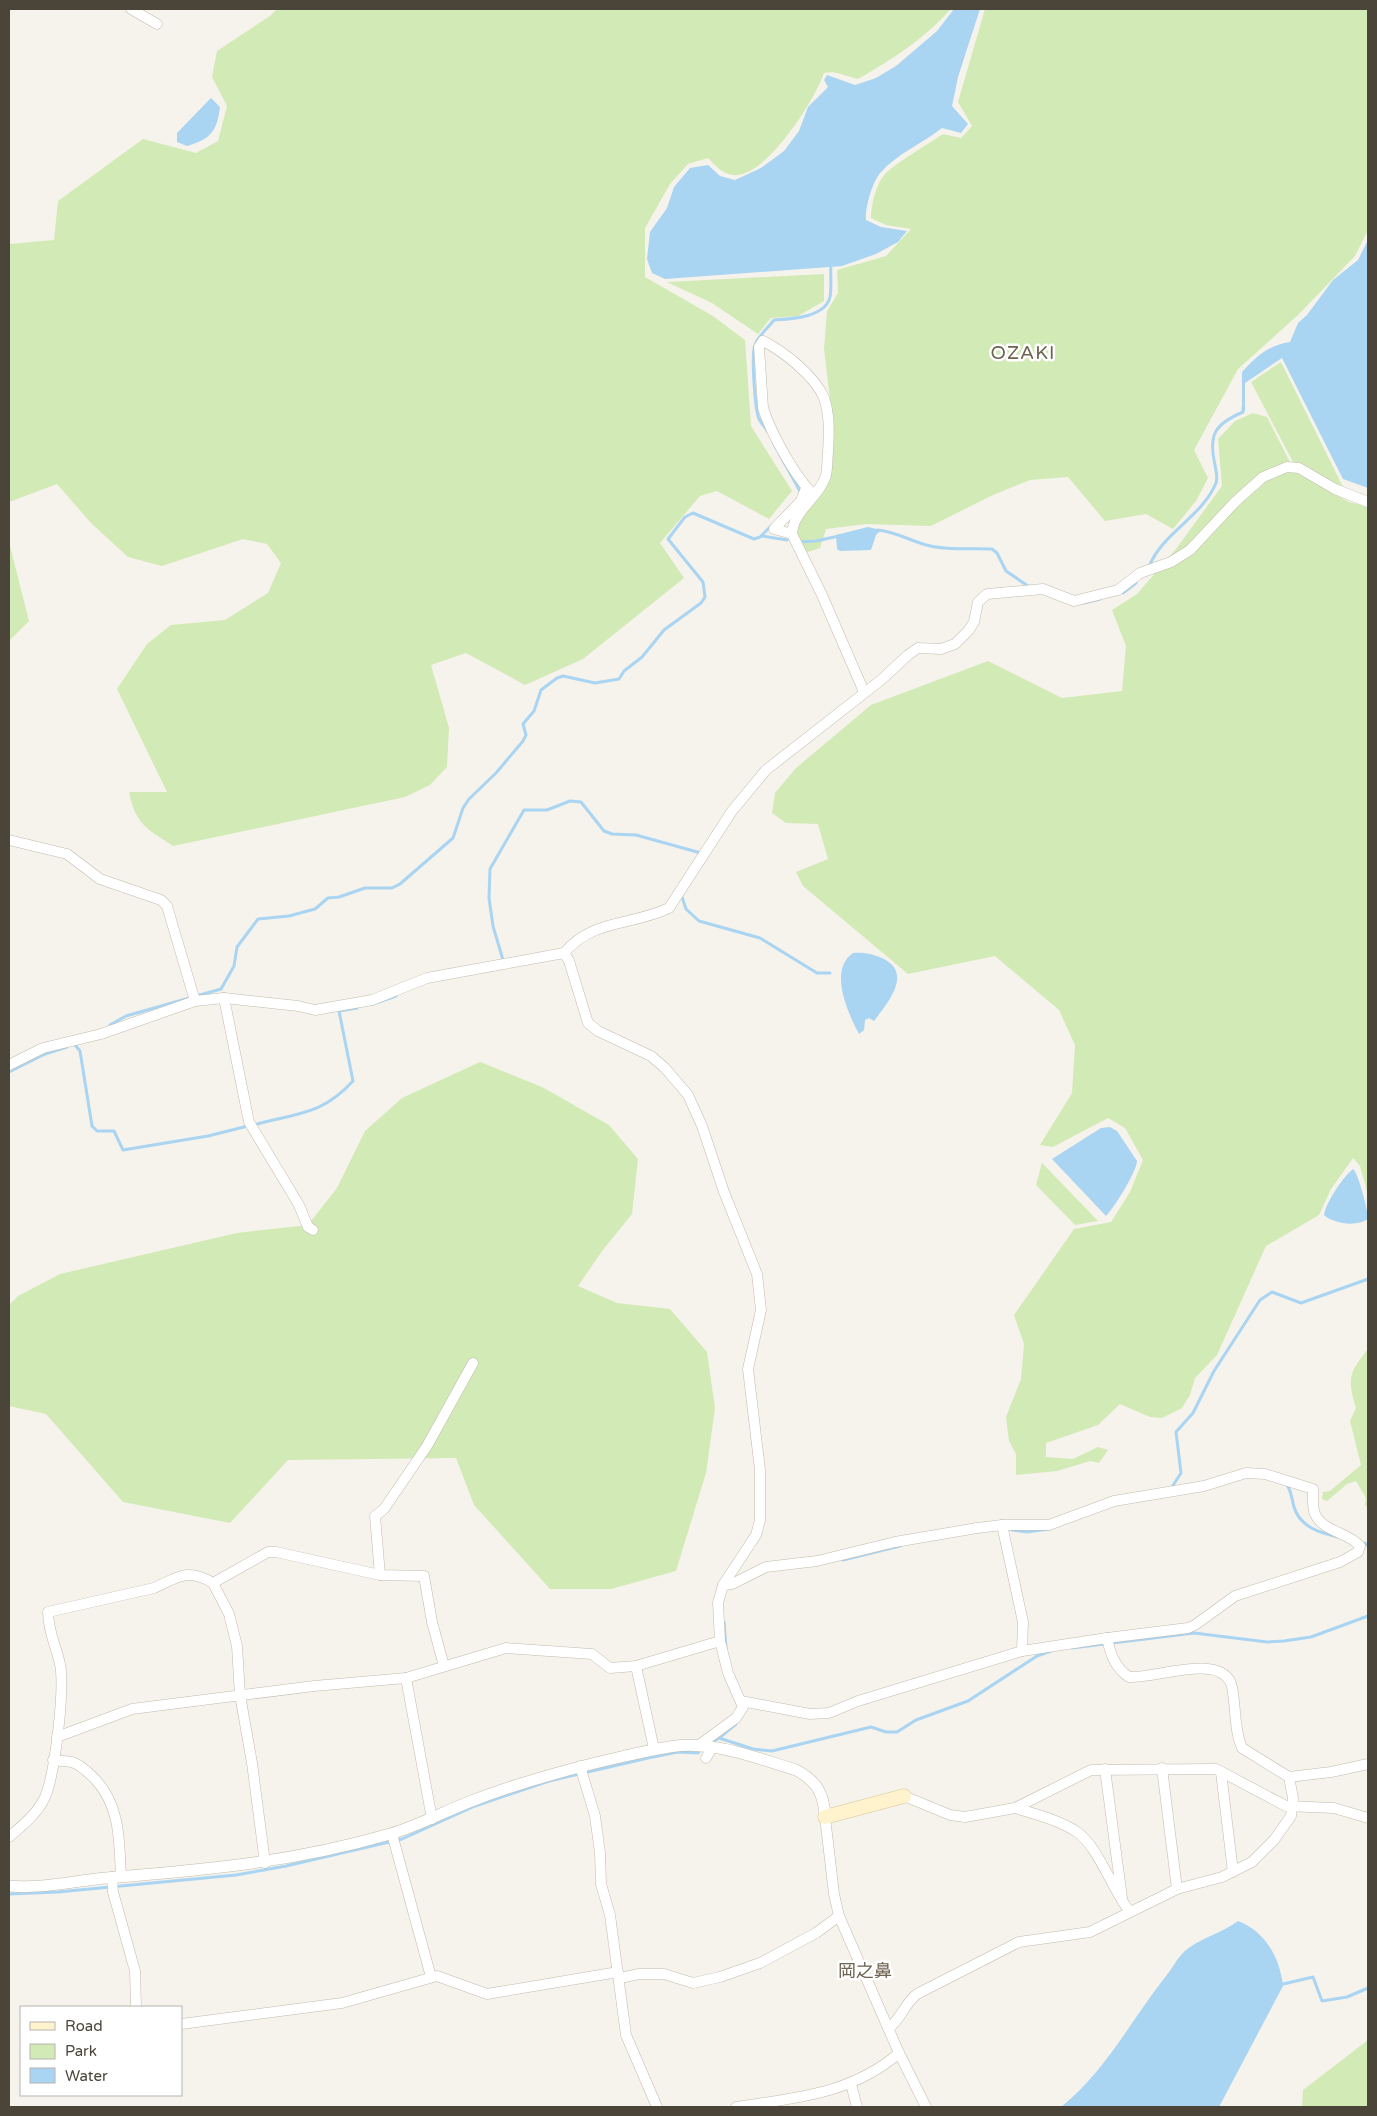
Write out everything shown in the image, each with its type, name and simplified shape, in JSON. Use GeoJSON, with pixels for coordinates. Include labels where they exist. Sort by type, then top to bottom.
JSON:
{"type":"FeatureCollection","features":[{"type":"Feature","properties":{"kind":"main road"},"geometry":{"type":"LineString","coordinates":[[825,1817],[904,1796]]}},
{"type":"Feature","properties":{"kind":"street"},"geometry":{"type":"LineString","coordinates":[[131,9],[157,24]]}},
{"type":"Feature","properties":{"kind":"street"},"geometry":{"type":"LineString","coordinates":[[792,534],[774,529],[825,478],[830,428],[821,392],[781,350],[763,341],[759,347],[763,408],[786,457],[810,491]]}},
{"type":"Feature","properties":{"kind":"street"},"geometry":{"type":"LineString","coordinates":[[564,953],[574,942],[605,925],[669,908],[732,811],[758,778],[918,648],[941,649],[955,644],[969,630],[974,622],[978,602],[987,594],[1043,589],[1066,600],[1084,600],[1118,590],[1148,569],[1171,562],[1190,550],[1235,502],[1263,477],[1275,470],[1287,467],[1299,468],[1334,489],[1368,502]]}},
{"type":"Feature","properties":{"kind":"street"},"geometry":{"type":"LineString","coordinates":[[810,491],[792,526],[792,534],[864,692]]}},
{"type":"Feature","properties":{"kind":"street"},"geometry":{"type":"LineString","coordinates":[[9,840],[67,854],[75,858],[100,879],[161,900],[167,906],[194,997]]}},
{"type":"Feature","properties":{"kind":"street"},"geometry":{"type":"LineString","coordinates":[[9,1065],[43,1048],[101,1034],[194,997],[224,998],[298,1006],[315,1010],[372,1000],[427,978],[561,952],[564,953]]}},
{"type":"Feature","properties":{"kind":"street"},"geometry":{"type":"LineString","coordinates":[[564,953],[569,961],[588,1023],[598,1031],[651,1056],[665,1068],[688,1095],[702,1126],[724,1192],[757,1274],[761,1310],[748,1368],[760,1470],[760,1520],[756,1535],[723,1585],[718,1603],[720,1641],[728,1673],[743,1701],[743,1707],[738,1716],[706,1749]]}},
{"type":"Feature","properties":{"kind":"street"},"geometry":{"type":"LineString","coordinates":[[224,998],[251,1126],[298,1205],[308,1227],[313,1230]]}},
{"type":"Feature","properties":{"kind":"street"},"geometry":{"type":"LineString","coordinates":[[380,1576],[375,1516],[384,1509],[427,1446],[473,1363]]}},
{"type":"Feature","properties":{"kind":"street"},"geometry":{"type":"LineString","coordinates":[[723,1585],[732,1584],[771,1565],[817,1561],[895,1542],[1002,1525],[1049,1525],[1132,1497],[1204,1486],[1246,1473],[1255,1473],[1313,1489],[1314,1513],[1322,1523],[1354,1539],[1363,1551],[1340,1562],[1235,1596],[1188,1628],[1108,1642],[1022,1651],[904,1689],[858,1701],[829,1713],[810,1714],[743,1701]]}},
{"type":"Feature","properties":{"kind":"street"},"geometry":{"type":"LineString","coordinates":[[1002,1525],[1023,1622],[1022,1651]]}},
{"type":"Feature","properties":{"kind":"street"},"geometry":{"type":"LineString","coordinates":[[212,1583],[261,1555],[276,1552],[380,1576],[424,1576],[432,1622],[444,1666]]}},
{"type":"Feature","properties":{"kind":"street"},"geometry":{"type":"LineString","coordinates":[[9,1837],[38,1809],[45,1798],[57,1737],[61,1676],[60,1664],[48,1626],[48,1612],[154,1588],[181,1575],[198,1576],[212,1583],[231,1622],[236,1646],[240,1694],[252,1763],[265,1863]]}},
{"type":"Feature","properties":{"kind":"street"},"geometry":{"type":"LineString","coordinates":[[57,1737],[132,1709],[240,1694],[406,1678],[512,1648],[592,1654],[610,1668],[636,1666],[720,1641]]}},
{"type":"Feature","properties":{"kind":"street"},"geometry":{"type":"LineString","coordinates":[[1108,1642],[1118,1667],[1129,1677],[1190,1669],[1215,1668],[1222,1671],[1232,1684],[1242,1748],[1289,1777],[1331,1772],[1368,1764]]}},
{"type":"Feature","properties":{"kind":"street"},"geometry":{"type":"LineString","coordinates":[[636,1666],[654,1750]]}},
{"type":"Feature","properties":{"kind":"street"},"geometry":{"type":"LineString","coordinates":[[406,1678],[432,1819]]}},
{"type":"Feature","properties":{"kind":"street"},"geometry":{"type":"LineString","coordinates":[[9,1886],[39,1887],[115,1881],[265,1863],[394,1838],[494,1792],[581,1771],[654,1750],[706,1749],[766,1761],[806,1775],[822,1794],[834,1894],[839,1916],[899,2053],[926,2107]]}},
{"type":"Feature","properties":{"kind":"street"},"geometry":{"type":"LineString","coordinates":[[53,1760],[74,1763],[87,1771],[108,1797],[115,1811],[119,1828],[115,1881],[135,1970],[136,2006]]}},
{"type":"Feature","properties":{"kind":"street"},"geometry":{"type":"LineString","coordinates":[[1162,1768],[1177,1889]]}},
{"type":"Feature","properties":{"kind":"street"},"geometry":{"type":"LineString","coordinates":[[904,1796],[958,1816],[983,1815],[1015,1808],[1090,1770],[1162,1768],[1216,1770],[1286,1806],[1293,1808],[1315,1806],[1334,1808],[1368,1818]]}},
{"type":"Feature","properties":{"kind":"street"},"geometry":{"type":"LineString","coordinates":[[1105,1769],[1123,1904]]}},
{"type":"Feature","properties":{"kind":"street"},"geometry":{"type":"LineString","coordinates":[[581,1771],[595,1816],[600,1853],[601,1884],[610,1914],[626,2035],[656,2107]]}},
{"type":"Feature","properties":{"kind":"street"},"geometry":{"type":"LineString","coordinates":[[1220,1772],[1233,1872]]}},
{"type":"Feature","properties":{"kind":"street"},"geometry":{"type":"LineString","coordinates":[[889,2028],[894,2024],[905,2005],[917,1994],[949,1979],[980,1960],[1026,1940],[1090,1932],[1177,1889],[1233,1872],[1252,1862],[1274,1840],[1291,1816],[1293,1808],[1289,1777]]}},
{"type":"Feature","properties":{"kind":"street"},"geometry":{"type":"LineString","coordinates":[[1015,1808],[1056,1822],[1077,1832],[1087,1841],[1123,1904],[1130,1912]]}},
{"type":"Feature","properties":{"kind":"street"},"geometry":{"type":"LineString","coordinates":[[394,1838],[431,1977]]}},
{"type":"Feature","properties":{"kind":"street"},"geometry":{"type":"LineString","coordinates":[[182,2024],[342,2003],[431,1977],[442,1977],[487,1994],[619,1975],[664,1974],[693,1983],[720,1977],[760,1963],[816,1933],[839,1916]]}},
{"type":"Feature","properties":{"kind":"street"},"geometry":{"type":"LineString","coordinates":[[736,2107],[813,2095],[851,2084],[864,2078],[899,2053]]}},
{"type":"Feature","properties":{"kind":"street"},"geometry":{"type":"LineString","coordinates":[[851,2084],[857,2107]]}},
{"type":"Feature","properties":{"kind":"green space"},"geometry":{"type":"Polygon","coordinates":[[[277,9],[951,9],[908,48],[858,79],[833,72],[824,73],[810,101],[787,136],[759,165],[746,173],[733,175],[725,173],[708,158],[688,164],[670,184],[645,228],[645,277],[713,316],[745,340],[751,426],[792,491],[769,519],[717,491],[700,496],[660,543],[684,578],[583,659],[525,685],[466,653],[431,665],[449,728],[447,767],[430,785],[405,797],[173,846],[149,830],[135,812],[129,792],[167,792],[117,689],[147,644],[171,625],[225,620],[268,593],[281,563],[267,544],[243,539],[162,566],[128,557],[91,523],[57,484],[9,502],[9,244],[54,240],[58,201],[143,139],[196,153],[218,141],[227,106],[212,77],[217,51],[270,16],[277,9]]]}},
{"type":"Feature","properties":{"kind":"green space"},"geometry":{"type":"Polygon","coordinates":[[[985,9],[1368,9],[1368,230],[1355,256],[1298,315],[1238,369],[1194,450],[1208,478],[1196,501],[1173,529],[1146,514],[1105,521],[1068,477],[1030,480],[993,495],[931,526],[866,524],[826,529],[820,548],[805,553],[795,527],[831,474],[833,424],[824,349],[827,311],[838,293],[837,270],[886,256],[911,229],[886,225],[871,218],[875,194],[885,174],[904,159],[943,134],[961,138],[972,126],[958,102],[985,9]]]}},
{"type":"Feature","properties":{"kind":"green space"},"geometry":{"type":"Polygon","coordinates":[[[824,274],[824,301],[798,316],[771,318],[758,334],[712,303],[667,282],[824,274]]]}},
{"type":"Feature","properties":{"kind":"green space"},"geometry":{"type":"Polygon","coordinates":[[[1281,362],[1344,489],[1301,464],[1293,462],[1251,382],[1281,362]]]}},
{"type":"Feature","properties":{"kind":"green space"},"geometry":{"type":"Polygon","coordinates":[[[1253,413],[1267,417],[1295,472],[1349,502],[1368,507],[1368,1195],[1360,1166],[1353,1158],[1331,1189],[1319,1215],[1266,1246],[1217,1355],[1195,1378],[1190,1395],[1182,1408],[1162,1418],[1150,1417],[1120,1404],[1098,1425],[1046,1443],[1046,1457],[1073,1459],[1098,1447],[1108,1450],[1099,1463],[1090,1461],[1057,1471],[1016,1475],[1016,1454],[1009,1441],[1006,1417],[1021,1379],[1024,1344],[1014,1315],[1074,1229],[1111,1222],[1130,1192],[1143,1160],[1125,1128],[1108,1118],[1053,1147],[1040,1145],[1072,1093],[1075,1045],[1059,1010],[995,956],[908,974],[803,886],[796,872],[828,859],[818,824],[786,823],[772,813],[775,793],[796,768],[871,705],[988,661],[1062,698],[1122,691],[1126,646],[1112,610],[1137,594],[1176,549],[1222,486],[1218,439],[1235,421],[1253,413]]]}},
{"type":"Feature","properties":{"kind":"green space"},"geometry":{"type":"Polygon","coordinates":[[[9,542],[29,621],[9,641],[9,542]]]}},
{"type":"Feature","properties":{"kind":"green space"},"geometry":{"type":"Polygon","coordinates":[[[480,1062],[542,1087],[609,1125],[638,1159],[632,1214],[602,1251],[578,1286],[617,1303],[670,1309],[707,1352],[715,1408],[706,1473],[676,1571],[611,1589],[550,1589],[474,1505],[456,1458],[288,1460],[230,1523],[123,1502],[46,1414],[9,1406],[9,1305],[18,1296],[60,1274],[237,1233],[308,1225],[337,1188],[365,1131],[402,1098],[480,1062]]]}},
{"type":"Feature","properties":{"kind":"green space"},"geometry":{"type":"Polygon","coordinates":[[[1042,1163],[1098,1221],[1075,1225],[1036,1185],[1042,1163]]]}},
{"type":"Feature","properties":{"kind":"green space"},"geometry":{"type":"Polygon","coordinates":[[[1368,1349],[1368,1508],[1365,1505],[1366,1498],[1356,1481],[1347,1484],[1327,1501],[1322,1499],[1323,1492],[1330,1491],[1361,1465],[1350,1421],[1356,1408],[1351,1390],[1351,1382],[1353,1370],[1368,1349]]]}},
{"type":"Feature","properties":{"kind":"green space"},"geometry":{"type":"Polygon","coordinates":[[[1368,2040],[1368,2107],[1302,2107],[1303,2090],[1368,2040]]]}},
{"type":"Feature","properties":{"kind":"water"},"geometry":{"type":"Polygon","coordinates":[[[954,9],[980,9],[958,77],[952,106],[968,124],[961,133],[942,128],[902,154],[878,176],[870,195],[866,220],[881,227],[907,231],[898,242],[876,254],[842,266],[665,279],[652,273],[647,259],[650,232],[667,208],[674,187],[690,168],[708,165],[720,176],[735,180],[761,168],[784,151],[799,131],[808,107],[828,87],[824,80],[827,75],[855,85],[876,78],[896,66],[937,31],[954,9]]]}},
{"type":"Feature","properties":{"kind":"water"},"geometry":{"type":"Polygon","coordinates":[[[211,98],[220,107],[217,123],[211,133],[207,137],[187,146],[177,142],[177,133],[211,98]]]}},
{"type":"Feature","properties":{"kind":"water"},"geometry":{"type":"Polygon","coordinates":[[[1368,240],[1368,488],[1343,479],[1282,358],[1245,383],[1245,411],[1242,411],[1242,372],[1263,352],[1290,342],[1298,323],[1307,315],[1333,280],[1358,260],[1368,240]]]}},
{"type":"Feature","properties":{"kind":"water"},"geometry":{"type":"Polygon","coordinates":[[[868,527],[881,530],[876,535],[871,550],[840,551],[837,549],[836,535],[868,527]]]}},
{"type":"Feature","properties":{"kind":"water"},"geometry":{"type":"Polygon","coordinates":[[[853,953],[869,954],[884,959],[892,965],[897,981],[891,998],[874,1021],[869,1018],[865,1020],[864,1030],[859,1034],[846,1004],[841,981],[842,970],[846,960],[853,953]]]}},
{"type":"Feature","properties":{"kind":"water"},"geometry":{"type":"Polygon","coordinates":[[[1110,1127],[1117,1131],[1137,1161],[1124,1189],[1106,1216],[1052,1159],[1101,1128],[1110,1127]]]}},
{"type":"Feature","properties":{"kind":"water"},"geometry":{"type":"Polygon","coordinates":[[[1353,1169],[1362,1192],[1368,1219],[1352,1224],[1334,1221],[1324,1215],[1325,1210],[1335,1190],[1353,1169]]]}},
{"type":"Feature","properties":{"kind":"water"},"geometry":{"type":"Polygon","coordinates":[[[1238,1921],[1256,1931],[1270,1947],[1278,1965],[1283,1986],[1219,2107],[1061,2107],[1077,2093],[1105,2061],[1182,1954],[1194,1944],[1238,1921]]]}},
{"type":"Feature","properties":{"kind":"waterway"},"geometry":{"type":"LineString","coordinates":[[768,432],[759,419],[756,405],[753,370],[756,342],[774,320],[806,316],[827,304],[831,293],[831,264]]}},
{"type":"Feature","properties":{"kind":"waterway"},"geometry":{"type":"LineString","coordinates":[[1149,567],[1163,544],[1192,516],[1210,495],[1217,478],[1212,445],[1213,438],[1220,426],[1233,416],[1243,412],[1243,407]]}},
{"type":"Feature","properties":{"kind":"waterway"},"geometry":{"type":"LineString","coordinates":[[774,444],[801,493]]}},
{"type":"Feature","properties":{"kind":"waterway"},"geometry":{"type":"LineString","coordinates":[[110,1025],[126,1016],[221,989],[234,966],[237,947],[258,919],[289,916],[315,909],[328,898],[339,897],[365,888],[392,888],[400,884],[453,838],[463,808],[469,799],[496,773],[523,741],[526,735],[523,724],[534,711],[541,690],[557,678],[563,676],[595,683],[619,679],[624,671],[642,657],[664,630],[701,603],[705,597],[703,582],[668,539],[685,517],[693,513],[754,539],[760,537],[772,525]]}},
{"type":"Feature","properties":{"kind":"waterway"},"geometry":{"type":"LineString","coordinates":[[878,530],[940,548],[992,549],[997,553],[1006,571],[1028,586]]}},
{"type":"Feature","properties":{"kind":"waterway"},"geometry":{"type":"LineString","coordinates":[[762,536],[787,540]]}},
{"type":"Feature","properties":{"kind":"waterway"},"geometry":{"type":"LineString","coordinates":[[799,542],[816,541],[839,536]]}},
{"type":"Feature","properties":{"kind":"waterway"},"geometry":{"type":"LineString","coordinates":[[1123,593],[1136,583]]}},
{"type":"Feature","properties":{"kind":"waterway"},"geometry":{"type":"LineString","coordinates":[[1084,603],[1100,599]]}},
{"type":"Feature","properties":{"kind":"waterway"},"geometry":{"type":"LineString","coordinates":[[500,961],[503,960],[493,926],[489,898],[490,869],[524,810],[547,810],[570,801],[581,802],[604,831],[612,834],[636,835],[701,853]]}},
{"type":"Feature","properties":{"kind":"waterway"},"geometry":{"type":"LineString","coordinates":[[681,894],[686,909],[699,921],[760,938],[817,973],[830,973]]}},
{"type":"Feature","properties":{"kind":"waterway"},"geometry":{"type":"LineString","coordinates":[[373,1004],[396,996]]}},
{"type":"Feature","properties":{"kind":"waterway"},"geometry":{"type":"LineString","coordinates":[[254,1125],[307,1112],[319,1107],[330,1101],[353,1081],[339,1011],[357,1008]]}},
{"type":"Feature","properties":{"kind":"waterway"},"geometry":{"type":"LineString","coordinates":[[75,1045],[80,1051],[92,1126],[97,1131],[114,1131],[123,1150],[208,1136],[248,1126]]}},
{"type":"Feature","properties":{"kind":"waterway"},"geometry":{"type":"LineString","coordinates":[[9,1072],[45,1054],[67,1047]]}},
{"type":"Feature","properties":{"kind":"waterway"},"geometry":{"type":"LineString","coordinates":[[1172,1487],[1181,1473],[1176,1432],[1193,1413],[1214,1371],[1260,1300],[1272,1292],[1301,1303],[1368,1279]]}},
{"type":"Feature","properties":{"kind":"waterway"},"geometry":{"type":"LineString","coordinates":[[1287,1485],[1294,1507],[1301,1520],[1318,1531],[1338,1537]]}},
{"type":"Feature","properties":{"kind":"waterway"},"geometry":{"type":"LineString","coordinates":[[1012,1530],[1027,1532],[1049,1529]]}},
{"type":"Feature","properties":{"kind":"waterway"},"geometry":{"type":"LineString","coordinates":[[1365,1543],[1368,1546]]}},
{"type":"Feature","properties":{"kind":"waterway"},"geometry":{"type":"LineString","coordinates":[[843,1560],[900,1546]]}},
{"type":"Feature","properties":{"kind":"waterway"},"geometry":{"type":"LineString","coordinates":[[1072,1648],[1194,1633],[1267,1642],[1284,1641],[1311,1637],[1368,1616]]}},
{"type":"Feature","properties":{"kind":"waterway"},"geometry":{"type":"LineString","coordinates":[[724,1622],[726,1648]]}},
{"type":"Feature","properties":{"kind":"waterway"},"geometry":{"type":"LineString","coordinates":[[710,1744],[719,1738],[753,1749],[772,1751],[871,1727],[886,1732],[897,1732],[916,1720],[968,1701],[1037,1656],[1051,1651]]}},
{"type":"Feature","properties":{"kind":"waterway"},"geometry":{"type":"LineString","coordinates":[[719,1738],[736,1724]]}},
{"type":"Feature","properties":{"kind":"waterway"},"geometry":{"type":"LineString","coordinates":[[9,1894],[58,1892],[236,1875],[286,1866],[402,1839],[475,1806],[549,1781],[648,1758],[678,1752],[698,1753],[701,1750]]}},
{"type":"Feature","properties":{"kind":"waterway"},"geometry":{"type":"LineString","coordinates":[[1279,1985],[1313,1977],[1322,2001],[1347,1997],[1368,1988]]}},
{"type":"Feature","properties":{"kind":"district","name":"OZAKI"},"geometry":{"type":"Point","coordinates":[1023,352]}},
{"type":"Feature","properties":{"kind":"district","name":"岡之鼻"},"geometry":{"type":"Point","coordinates":[865,1971]}}]}
